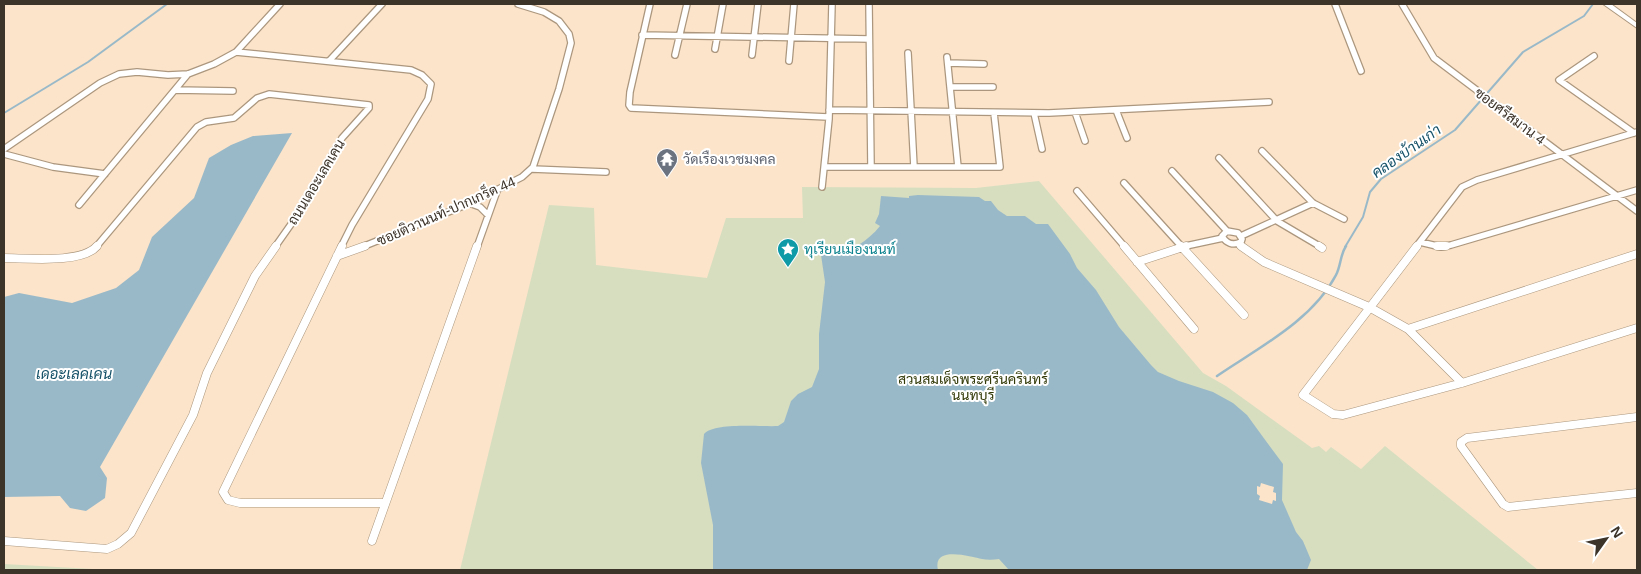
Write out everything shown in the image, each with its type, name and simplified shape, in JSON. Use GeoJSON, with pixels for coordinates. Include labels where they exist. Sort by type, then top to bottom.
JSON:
{"type":"FeatureCollection","features":[{"type":"Feature","properties":{"kind":"main road"},"geometry":{"type":"LineString","coordinates":[[1607,4],[1637,26]]}},
{"type":"Feature","properties":{"kind":"main road"},"geometry":{"type":"LineString","coordinates":[[1618,4],[1637,18]]}},
{"type":"Feature","properties":{"kind":"street"},"geometry":{"type":"LineString","coordinates":[[4,150],[100,83],[119,74],[136,72],[168,75],[188,74],[214,64],[236,52],[280,4]]}},
{"type":"Feature","properties":{"kind":"street"},"geometry":{"type":"LineString","coordinates":[[329,61],[382,4]]}},
{"type":"Feature","properties":{"kind":"street"},"geometry":{"type":"LineString","coordinates":[[518,4],[535,8],[556,18],[570,34],[571,43],[555,101],[532,169],[606,172]]}},
{"type":"Feature","properties":{"kind":"street"},"geometry":{"type":"LineString","coordinates":[[650,4],[630,92],[629,105],[632,108],[829,114],[871,112],[1034,113],[1269,102]]}},
{"type":"Feature","properties":{"kind":"street"},"geometry":{"type":"LineString","coordinates":[[675,55],[687,4]]}},
{"type":"Feature","properties":{"kind":"street"},"geometry":{"type":"LineString","coordinates":[[715,49],[723,4]]}},
{"type":"Feature","properties":{"kind":"street"},"geometry":{"type":"LineString","coordinates":[[752,55],[758,4]]}},
{"type":"Feature","properties":{"kind":"street"},"geometry":{"type":"LineString","coordinates":[[789,61],[794,4]]}},
{"type":"Feature","properties":{"kind":"street"},"geometry":{"type":"LineString","coordinates":[[822,187],[826,167],[829,114],[832,4]]}},
{"type":"Feature","properties":{"kind":"street"},"geometry":{"type":"LineString","coordinates":[[869,4],[872,167]]}},
{"type":"Feature","properties":{"kind":"street"},"geometry":{"type":"LineString","coordinates":[[1335,4],[1361,71]]}},
{"type":"Feature","properties":{"kind":"street","name":"ซอยศรีสมาน 4"},"geometry":{"type":"LineString","coordinates":[[1402,4],[1434,58],[1637,211]]}},
{"type":"Feature","properties":{"kind":"street"},"geometry":{"type":"LineString","coordinates":[[642,35],[869,39]]}},
{"type":"Feature","properties":{"kind":"street"},"geometry":{"type":"LineString","coordinates":[[236,52],[411,70],[422,74],[431,84],[428,99],[352,225],[336,256],[223,492],[228,500],[240,503],[385,503]]}},
{"type":"Feature","properties":{"kind":"street"},"geometry":{"type":"LineString","coordinates":[[908,53],[914,167]]}},
{"type":"Feature","properties":{"kind":"street"},"geometry":{"type":"LineString","coordinates":[[1594,56],[1559,80],[1636,132]]}},
{"type":"Feature","properties":{"kind":"street"},"geometry":{"type":"LineString","coordinates":[[958,167],[948,60],[984,64]]}},
{"type":"Feature","properties":{"kind":"street"},"geometry":{"type":"LineString","coordinates":[[80,205],[188,74]]}},
{"type":"Feature","properties":{"kind":"street"},"geometry":{"type":"LineString","coordinates":[[951,86],[993,87]]}},
{"type":"Feature","properties":{"kind":"street"},"geometry":{"type":"LineString","coordinates":[[175,90],[233,91]]}},
{"type":"Feature","properties":{"kind":"street","name":"ถนนเดอะเลคเคน"},"geometry":{"type":"LineString","coordinates":[[4,258],[79,257],[93,251],[197,127],[208,121],[233,118],[242,112],[256,97],[269,94],[369,105],[369,108],[342,138],[294,220],[255,276],[207,373],[193,414],[131,533],[118,544],[107,549],[4,541]]}},
{"type":"Feature","properties":{"kind":"street"},"geometry":{"type":"LineString","coordinates":[[1116,110],[1127,138]]}},
{"type":"Feature","properties":{"kind":"street"},"geometry":{"type":"LineString","coordinates":[[1075,112],[1085,142]]}},
{"type":"Feature","properties":{"kind":"street"},"geometry":{"type":"LineString","coordinates":[[826,167],[1001,166],[994,113]]}},
{"type":"Feature","properties":{"kind":"street"},"geometry":{"type":"LineString","coordinates":[[1034,113],[1042,149]]}},
{"type":"Feature","properties":{"kind":"street"},"geometry":{"type":"LineString","coordinates":[[1636,132],[1468,183],[1456,194],[1303,395],[1333,414],[1343,415],[1462,383],[1637,328]]}},
{"type":"Feature","properties":{"kind":"street"},"geometry":{"type":"LineString","coordinates":[[1262,151],[1313,203],[1344,219]]}},
{"type":"Feature","properties":{"kind":"street"},"geometry":{"type":"LineString","coordinates":[[4,154],[52,167],[105,174]]}},
{"type":"Feature","properties":{"kind":"street"},"geometry":{"type":"LineString","coordinates":[[1220,158],[1277,221],[1322,248]]}},
{"type":"Feature","properties":{"kind":"street","name":"ซอยติวานนท์-ปากเกร็ด 44"},"geometry":{"type":"LineString","coordinates":[[336,256],[380,241],[497,191],[521,178],[532,169]]}},
{"type":"Feature","properties":{"kind":"street"},"geometry":{"type":"LineString","coordinates":[[1172,171],[1227,230]]}},
{"type":"Feature","properties":{"kind":"street"},"geometry":{"type":"LineString","coordinates":[[1124,183],[1244,315]]}},
{"type":"Feature","properties":{"kind":"street"},"geometry":{"type":"LineString","coordinates":[[1420,242],[1441,247],[1452,245],[1637,190]]}},
{"type":"Feature","properties":{"kind":"street"},"geometry":{"type":"LineString","coordinates":[[372,540],[497,191]]}},
{"type":"Feature","properties":{"kind":"street"},"geometry":{"type":"LineString","coordinates":[[1077,191],[1194,329]]}},
{"type":"Feature","properties":{"kind":"street"},"geometry":{"type":"LineString","coordinates":[[469,203],[480,207],[488,215]]}},
{"type":"Feature","properties":{"kind":"street"},"geometry":{"type":"LineString","coordinates":[[1241,236],[1313,203]]}},
{"type":"Feature","properties":{"kind":"street"},"geometry":{"type":"LineString","coordinates":[[1241,236],[1235,231],[1227,230],[1222,233],[1223,238],[1229,243],[1238,244],[1264,262],[1369,307],[1408,329],[1462,383]]}},
{"type":"Feature","properties":{"kind":"street"},"geometry":{"type":"LineString","coordinates":[[1238,244],[1242,239],[1241,236]]}},
{"type":"Feature","properties":{"kind":"street"},"geometry":{"type":"LineString","coordinates":[[1137,262],[1182,247],[1223,238]]}},
{"type":"Feature","properties":{"kind":"street"},"geometry":{"type":"LineString","coordinates":[[1408,329],[1637,254]]}},
{"type":"Feature","properties":{"kind":"street"},"geometry":{"type":"LineString","coordinates":[[1637,417],[1467,438],[1461,442],[1461,446],[1492,489],[1503,504],[1508,507],[1637,492]]}},
{"type":"Feature","properties":{"kind":"green space","name":"สวนสมเด็จพระศรีนครินทร์ นนทบุรี"},"geometry":{"type":"Polygon","coordinates":[[[1039,181],[1203,373],[1226,386],[1312,448],[1319,446],[1326,452],[1331,447],[1361,469],[1385,446],[1538,570],[460,570],[549,205],[594,208],[596,265],[707,278],[726,218],[803,218],[802,187],[976,188],[1039,181]]]}},
{"type":"Feature","properties":{"kind":"green space"},"geometry":{"type":"Polygon","coordinates":[[[4,564],[110,570],[4,570],[4,564]]]}},
{"type":"Feature","properties":{"kind":"water","name":"เดอะเลคเคน"},"geometry":{"type":"Polygon","coordinates":[[[292,133],[100,467],[107,478],[105,498],[86,511],[70,508],[60,496],[4,497],[4,297],[19,293],[72,303],[116,288],[139,270],[152,237],[194,198],[209,158],[231,145],[253,136],[292,133]]]}},
{"type":"Feature","properties":{"kind":"water","name":"สวนสมเด็จพระศรีนครินทร์ นนทบุรี"},"geometry":{"type":"Polygon","coordinates":[[[881,196],[909,198],[909,196],[979,197],[985,201],[991,201],[998,210],[1007,216],[1025,216],[1036,224],[1048,224],[1070,254],[1077,268],[1096,290],[1119,327],[1158,372],[1213,392],[1233,403],[1247,415],[1283,464],[1282,500],[1311,560],[1307,570],[1009,570],[999,559],[986,560],[954,554],[941,557],[938,562],[938,570],[713,570],[713,525],[701,463],[704,434],[710,430],[728,426],[778,426],[784,422],[791,401],[798,394],[812,387],[819,369],[819,334],[825,282],[821,255],[830,252],[833,256],[847,251],[859,245],[875,232],[880,226],[875,223],[879,214],[881,196]]]}},
{"type":"Feature","properties":{"kind":"pier"},"geometry":{"type":"Polygon","coordinates":[[[1261,483],[1274,487],[1273,492],[1276,493],[1276,501],[1273,500],[1272,504],[1259,500],[1260,496],[1257,494],[1257,486],[1260,487],[1261,483]]]}},
{"type":"Feature","properties":{"kind":"waterway"},"geometry":{"type":"LineString","coordinates":[[4,113],[88,62],[167,4]]}},
{"type":"Feature","properties":{"kind":"waterway","name":"คลองบ้านเก่า"},"geometry":{"type":"LineString","coordinates":[[1345,247],[1363,217],[1370,192],[1381,179],[1455,130],[1523,52],[1584,16],[1593,4]]}},
{"type":"Feature","properties":{"kind":"waterway","name":"คลองบ้านเก่า"},"geometry":{"type":"LineString","coordinates":[[1217,376],[1283,332],[1313,306],[1326,291],[1336,275],[1346,246]]}},
{"type":"Feature","properties":{"kind":"place","name":"วัดเรืองเวชมงคล"},"geometry":{"type":"Point","coordinates":[667,178]}},
{"type":"Feature","properties":{"kind":"place","name":"ทุเรียนเมืองนนท์"},"geometry":{"type":"Point","coordinates":[788,268]}}]}
